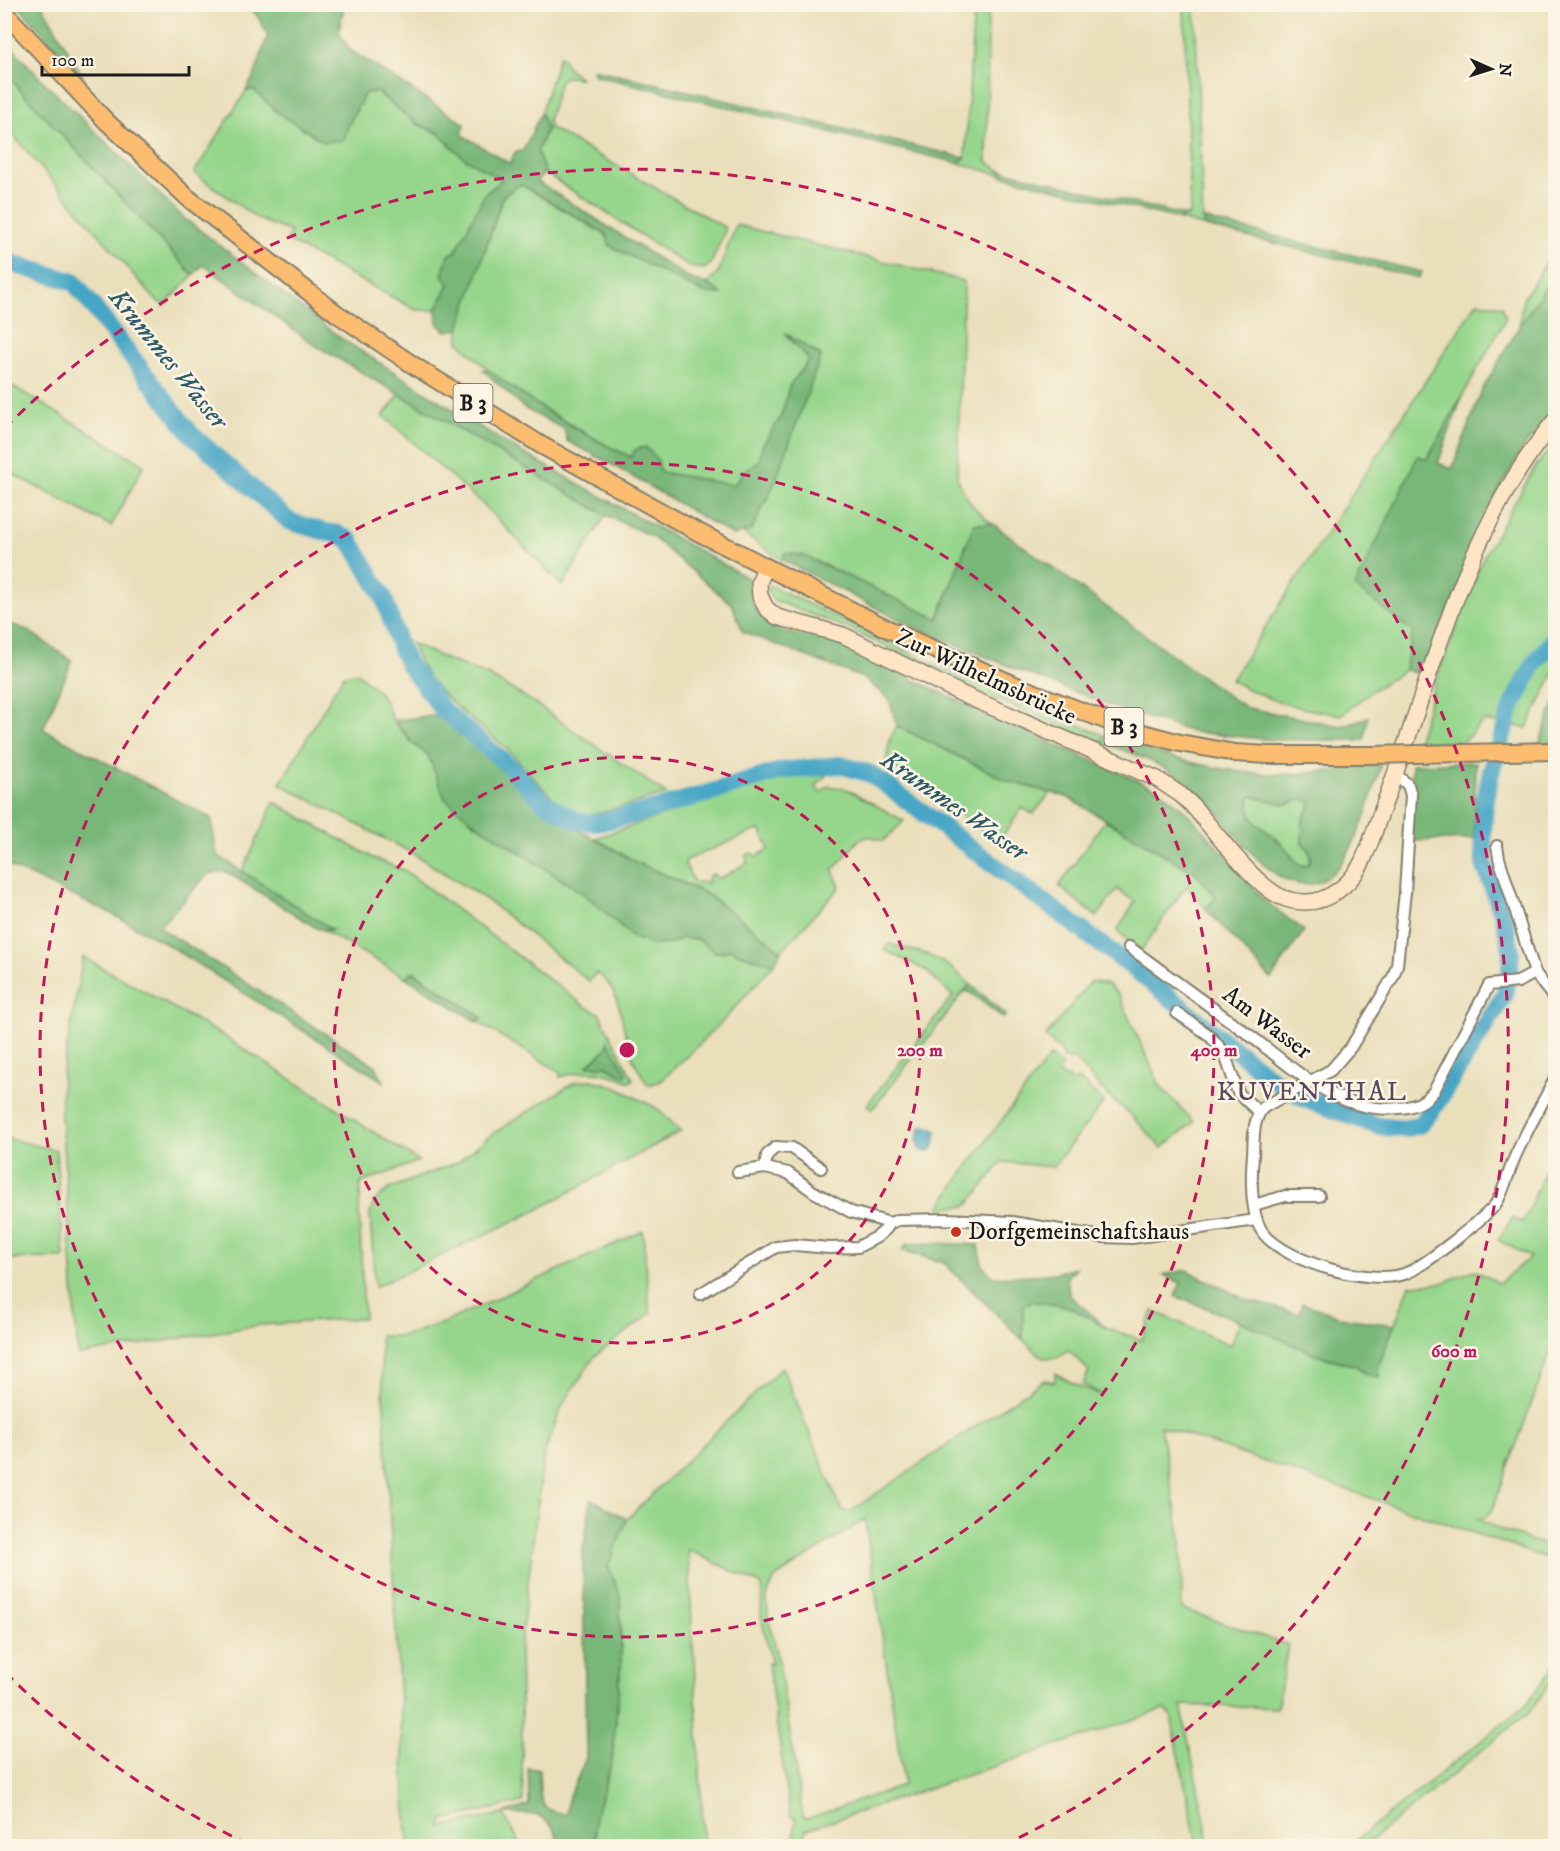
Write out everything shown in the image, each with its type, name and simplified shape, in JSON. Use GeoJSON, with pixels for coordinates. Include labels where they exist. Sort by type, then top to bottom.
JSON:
{"type":"FeatureCollection","features":[{"type":"Feature","properties":{"kind":"main road","name":"B 3"},"geometry":{"type":"LineString","coordinates":[[4,12],[106,122],[188,198],[336,313],[541,445],[765,567],[888,629],[1017,686],[1137,732],[1180,743],[1235,753],[1268,755],[1556,752]]}},
{"type":"Feature","properties":{"kind":"street","name":"Zur Wilhelmsbrücke"},"geometry":{"type":"LineString","coordinates":[[765,567],[759,583],[760,596],[766,608],[777,617],[843,636],[964,695],[1157,779],[1192,805],[1256,878],[1271,891],[1288,900],[1308,902],[1326,897],[1344,885],[1353,876],[1365,855],[1396,774],[1410,756],[1456,599],[1477,545],[1515,474],[1556,418]]}},
{"type":"Feature","properties":{"kind":"street"},"geometry":{"type":"LineString","coordinates":[[1410,756],[1556,752]]}},
{"type":"Feature","properties":{"kind":"street"},"geometry":{"type":"LineString","coordinates":[[1396,774],[1408,785],[1411,795],[1405,892],[1396,965],[1387,988],[1351,1047],[1330,1070],[1259,1112],[1252,1161],[1256,1220],[1264,1234],[1276,1246],[1341,1273],[1387,1277],[1407,1274],[1444,1248],[1484,1216],[1496,1203],[1514,1158],[1556,1077]]}},
{"type":"Feature","properties":{"kind":"street"},"geometry":{"type":"LineString","coordinates":[[1497,846],[1535,973],[1556,1001]]}},
{"type":"Feature","properties":{"kind":"street","name":"Am Wasser"},"geometry":{"type":"LineString","coordinates":[[1129,947],[1310,1082],[1336,1097],[1372,1109],[1418,1105],[1426,1100],[1434,1091],[1489,985],[1518,982],[1535,973]]}},
{"type":"Feature","properties":{"kind":"street"},"geometry":{"type":"LineString","coordinates":[[1177,1014],[1209,1035],[1224,1052],[1238,1093],[1259,1112]]}},
{"type":"Feature","properties":{"kind":"street"},"geometry":{"type":"LineString","coordinates":[[765,1168],[767,1155],[776,1147],[792,1148],[821,1168]]}},
{"type":"Feature","properties":{"kind":"street"},"geometry":{"type":"LineString","coordinates":[[738,1172],[765,1168],[788,1173],[814,1192],[851,1212],[890,1222],[946,1219],[1012,1222],[1102,1237],[1132,1238],[1256,1220]]}},
{"type":"Feature","properties":{"kind":"street"},"geometry":{"type":"LineString","coordinates":[[1254,1205],[1285,1196],[1318,1196]]}},
{"type":"Feature","properties":{"kind":"street"},"geometry":{"type":"LineString","coordinates":[[700,1294],[776,1247],[858,1246],[877,1237],[886,1230],[890,1222]]}},
{"type":"Feature","properties":{"kind":"green space"},"geometry":{"type":"Polygon","coordinates":[[[17,5],[42,5],[84,78],[17,5]]]}},
{"type":"Feature","properties":{"kind":"green space"},"geometry":{"type":"Polygon","coordinates":[[[243,5],[344,5],[339,32],[350,50],[465,124],[462,135],[510,164],[515,152],[523,151],[541,113],[547,128],[537,151],[545,173],[536,181],[690,279],[707,284],[722,294],[704,293],[610,246],[606,234],[520,184],[503,196],[459,329],[446,331],[437,323],[436,310],[449,284],[442,275],[448,256],[456,251],[485,194],[502,180],[464,158],[438,133],[417,124],[377,92],[365,93],[348,126],[344,140],[324,142],[278,113],[254,90],[246,91],[255,74],[268,35],[256,14],[243,5]]]}},
{"type":"Feature","properties":{"kind":"green space"},"geometry":{"type":"Polygon","coordinates":[[[974,5],[988,5],[987,161],[1008,177],[958,163],[965,158],[974,5]]]}},
{"type":"Feature","properties":{"kind":"green space"},"geometry":{"type":"Polygon","coordinates":[[[1184,5],[1195,5],[1203,219],[1206,227],[1178,219],[1190,213],[1184,5]]]}},
{"type":"Feature","properties":{"kind":"green space"},"geometry":{"type":"Polygon","coordinates":[[[4,39],[39,77],[184,218],[342,339],[507,444],[748,578],[749,594],[755,609],[768,625],[787,633],[830,640],[986,714],[1157,789],[1180,806],[1264,900],[1304,931],[1271,979],[1206,909],[1216,897],[1196,873],[1067,797],[1008,781],[897,726],[889,699],[863,678],[743,632],[732,605],[651,536],[606,515],[315,345],[203,265],[193,275],[20,90],[5,70],[4,39]]]}},
{"type":"Feature","properties":{"kind":"green space"},"geometry":{"type":"Polygon","coordinates":[[[559,56],[580,78],[565,77],[560,81],[548,121],[550,128],[726,228],[711,264],[704,269],[690,267],[545,173],[537,151],[546,128],[541,113],[559,56]]]}},
{"type":"Feature","properties":{"kind":"green space"},"geometry":{"type":"Polygon","coordinates":[[[593,69],[965,158],[958,163],[594,75],[593,69]]]}},
{"type":"Feature","properties":{"kind":"green space"},"geometry":{"type":"Polygon","coordinates":[[[4,70],[193,275],[164,306],[153,297],[5,126],[4,70]]]}},
{"type":"Feature","properties":{"kind":"green space"},"geometry":{"type":"Polygon","coordinates":[[[254,90],[278,113],[344,140],[348,126],[365,93],[377,92],[417,124],[438,133],[464,158],[503,180],[485,194],[456,251],[449,284],[436,310],[416,310],[286,240],[291,232],[258,219],[194,173],[246,91],[254,90]]]}},
{"type":"Feature","properties":{"kind":"green space"},"geometry":{"type":"Polygon","coordinates":[[[997,169],[1187,216],[1178,219],[1008,177],[997,169]]]}},
{"type":"Feature","properties":{"kind":"green space"},"geometry":{"type":"Polygon","coordinates":[[[520,184],[606,235],[610,246],[721,293],[707,284],[718,273],[736,225],[964,281],[957,477],[971,504],[993,524],[974,524],[938,619],[805,556],[785,553],[782,560],[743,533],[752,529],[775,482],[821,355],[787,336],[810,360],[790,385],[781,417],[762,446],[760,460],[746,469],[734,485],[660,472],[610,447],[528,400],[487,369],[459,342],[459,329],[503,196],[520,184]]]}},
{"type":"Feature","properties":{"kind":"green space"},"geometry":{"type":"Polygon","coordinates":[[[1203,219],[1422,272],[1419,278],[1206,227],[1203,219]]]}},
{"type":"Feature","properties":{"kind":"green space"},"geometry":{"type":"Polygon","coordinates":[[[1555,249],[1555,273],[1519,327],[1523,299],[1555,249]]]}},
{"type":"Feature","properties":{"kind":"green space"},"geometry":{"type":"Polygon","coordinates":[[[1555,273],[1555,409],[1526,444],[1496,495],[1423,674],[1405,670],[1413,632],[1355,587],[1418,456],[1427,459],[1462,397],[1438,463],[1452,469],[1482,390],[1519,327],[1555,273]]]}},
{"type":"Feature","properties":{"kind":"green space"},"geometry":{"type":"Polygon","coordinates":[[[1477,302],[1502,306],[1506,318],[1427,459],[1418,456],[1414,632],[1405,670],[1373,690],[1341,715],[1284,703],[1231,680],[1477,302]]]}},
{"type":"Feature","properties":{"kind":"green space"},"geometry":{"type":"Polygon","coordinates":[[[785,333],[821,356],[775,482],[752,529],[734,536],[567,441],[564,429],[525,409],[483,370],[487,369],[521,394],[575,428],[631,457],[636,449],[646,447],[658,461],[660,472],[734,485],[746,469],[760,460],[762,446],[781,417],[790,385],[809,360],[785,333]]]}},
{"type":"Feature","properties":{"kind":"green space"},"geometry":{"type":"Polygon","coordinates":[[[4,381],[144,465],[111,526],[5,470],[4,381]]]}},
{"type":"Feature","properties":{"kind":"green space"},"geometry":{"type":"Polygon","coordinates":[[[400,394],[606,515],[562,586],[487,508],[383,416],[400,394]]]}},
{"type":"Feature","properties":{"kind":"green space"},"geometry":{"type":"Polygon","coordinates":[[[1555,443],[1556,668],[1527,728],[1484,721],[1463,742],[1417,742],[1437,677],[1483,558],[1535,467],[1555,443]]]}},
{"type":"Feature","properties":{"kind":"green space"},"geometry":{"type":"Polygon","coordinates":[[[974,524],[993,524],[1247,708],[1341,726],[1368,717],[1364,740],[1274,740],[1193,732],[1114,707],[910,625],[782,560],[785,553],[805,556],[938,619],[974,524]]]}},
{"type":"Feature","properties":{"kind":"green space"},"geometry":{"type":"Polygon","coordinates":[[[769,585],[959,676],[1106,736],[1099,742],[996,699],[844,627],[773,600],[768,591],[769,585]]]}},
{"type":"Feature","properties":{"kind":"green space"},"geometry":{"type":"Polygon","coordinates":[[[5,622],[27,630],[72,661],[43,729],[211,818],[217,855],[333,930],[318,929],[225,871],[208,874],[159,927],[376,1066],[384,1082],[168,945],[112,914],[5,864],[5,622]]]}},
{"type":"Feature","properties":{"kind":"green space"},"geometry":{"type":"Polygon","coordinates":[[[411,643],[487,675],[528,699],[666,794],[595,814],[578,814],[569,810],[551,795],[511,753],[458,709],[439,689],[424,671],[411,643]]]}},
{"type":"Feature","properties":{"kind":"green space"},"geometry":{"type":"Polygon","coordinates":[[[356,672],[381,694],[394,721],[412,743],[428,755],[473,822],[587,896],[634,938],[669,944],[683,938],[699,940],[715,952],[730,949],[774,964],[723,1021],[661,1081],[648,1085],[637,1067],[629,1048],[619,1006],[611,987],[604,979],[596,973],[589,981],[487,900],[412,853],[280,784],[343,676],[356,672]]]}},
{"type":"Feature","properties":{"kind":"green space"},"geometry":{"type":"Polygon","coordinates":[[[1555,702],[1555,743],[1539,744],[1555,702]]]}},
{"type":"Feature","properties":{"kind":"green space"},"geometry":{"type":"Polygon","coordinates":[[[425,716],[442,717],[543,810],[636,862],[705,893],[781,951],[774,964],[730,949],[715,952],[699,940],[683,938],[669,944],[651,945],[634,938],[587,896],[473,822],[445,799],[428,755],[412,743],[394,721],[425,716]]]}},
{"type":"Feature","properties":{"kind":"green space"},"geometry":{"type":"Polygon","coordinates":[[[897,726],[1008,781],[1051,793],[1033,814],[1022,808],[999,842],[886,761],[890,739],[897,726]]]}},
{"type":"Feature","properties":{"kind":"green space"},"geometry":{"type":"Polygon","coordinates":[[[1106,736],[1198,764],[1270,774],[1294,774],[1381,765],[1355,840],[1342,862],[1326,878],[1307,885],[1285,879],[1258,859],[1208,802],[1180,778],[1147,759],[1099,742],[1106,736]],[[1250,796],[1250,813],[1253,819],[1279,841],[1296,861],[1303,866],[1309,864],[1310,852],[1302,843],[1303,819],[1312,803],[1305,799],[1285,804],[1250,796]]]}},
{"type":"Feature","properties":{"kind":"green space"},"geometry":{"type":"Polygon","coordinates":[[[1476,762],[1474,839],[1410,841],[1412,764],[1476,762]]]}},
{"type":"Feature","properties":{"kind":"green space"},"geometry":{"type":"Polygon","coordinates":[[[817,772],[828,773],[816,786],[820,793],[829,786],[847,789],[904,821],[883,841],[870,836],[859,840],[833,870],[840,887],[781,951],[705,893],[636,862],[595,838],[759,783],[817,772]],[[760,829],[686,860],[685,864],[694,882],[708,883],[709,876],[713,874],[719,879],[747,863],[746,855],[753,853],[756,857],[769,849],[760,829]]]}},
{"type":"Feature","properties":{"kind":"green space"},"geometry":{"type":"Polygon","coordinates":[[[1249,796],[1285,804],[1305,799],[1312,803],[1303,821],[1310,854],[1309,864],[1303,866],[1297,863],[1280,842],[1256,826],[1248,808],[1249,796]]]}},
{"type":"Feature","properties":{"kind":"green space"},"geometry":{"type":"Polygon","coordinates":[[[274,802],[375,859],[404,870],[586,1007],[599,1013],[633,1079],[630,1082],[595,1072],[579,1072],[560,1077],[560,1072],[476,1021],[482,1019],[414,972],[405,977],[323,930],[331,930],[242,872],[274,802]],[[608,1043],[607,1048],[588,1065],[606,1066],[625,1076],[608,1043]]]}},
{"type":"Feature","properties":{"kind":"green space"},"geometry":{"type":"Polygon","coordinates":[[[1105,820],[1196,873],[1216,897],[1206,909],[1187,885],[1141,951],[1117,931],[1135,902],[1117,889],[1097,917],[1059,886],[1105,820]]]}},
{"type":"Feature","properties":{"kind":"green space"},"geometry":{"type":"Polygon","coordinates":[[[889,944],[926,954],[948,965],[970,984],[872,1110],[867,1105],[953,996],[925,970],[884,950],[889,944]]]}},
{"type":"Feature","properties":{"kind":"green space"},"geometry":{"type":"Polygon","coordinates":[[[83,957],[222,1035],[419,1161],[361,1183],[359,1209],[364,1318],[261,1325],[78,1355],[61,1115],[62,1075],[83,957]]]}},
{"type":"Feature","properties":{"kind":"green space"},"geometry":{"type":"Polygon","coordinates":[[[413,972],[483,1018],[476,1021],[405,977],[413,972]]]}},
{"type":"Feature","properties":{"kind":"green space"},"geometry":{"type":"Polygon","coordinates":[[[1091,981],[1109,985],[1119,996],[1160,1086],[1194,1122],[1162,1148],[1129,1113],[1108,1096],[1075,1059],[1063,1059],[1061,1051],[1045,1037],[1091,981]]]}},
{"type":"Feature","properties":{"kind":"green space"},"geometry":{"type":"Polygon","coordinates":[[[970,984],[1006,1015],[1003,1018],[971,993],[965,991],[970,984]]]}},
{"type":"Feature","properties":{"kind":"green space"},"geometry":{"type":"Polygon","coordinates":[[[608,1041],[627,1074],[625,1076],[606,1066],[587,1066],[607,1048],[608,1041]]]}},
{"type":"Feature","properties":{"kind":"green space"},"geometry":{"type":"Polygon","coordinates":[[[1050,1056],[1062,1066],[1058,1073],[1072,1081],[1079,1079],[1104,1102],[1053,1167],[1002,1162],[967,1206],[939,1208],[969,1164],[1050,1056]]]}},
{"type":"Feature","properties":{"kind":"green space"},"geometry":{"type":"Polygon","coordinates":[[[591,1080],[611,1085],[655,1107],[681,1131],[537,1210],[375,1287],[370,1214],[380,1196],[391,1188],[458,1162],[492,1134],[575,1082],[591,1080]]]}},
{"type":"Feature","properties":{"kind":"green space"},"geometry":{"type":"Polygon","coordinates":[[[5,1138],[56,1150],[64,1258],[5,1259],[5,1138]]]}},
{"type":"Feature","properties":{"kind":"green space"},"geometry":{"type":"Polygon","coordinates":[[[1555,1147],[1555,1339],[1492,1511],[1485,1518],[1478,1519],[1555,1549],[1555,1561],[1160,1426],[1181,1538],[1182,1609],[1288,1645],[1277,1708],[1181,1705],[1210,1846],[1197,1846],[1171,1715],[1165,1709],[805,1830],[807,1846],[798,1846],[794,1834],[796,1818],[790,1816],[768,1663],[772,1664],[761,1616],[762,1585],[688,1550],[704,1846],[595,1846],[595,1816],[612,1761],[621,1663],[620,1595],[608,1566],[627,1519],[782,1367],[841,1509],[849,1512],[1044,1380],[1055,1382],[1055,1373],[1074,1384],[1102,1395],[1083,1384],[1089,1371],[1068,1350],[1057,1358],[1043,1358],[1023,1340],[1023,1307],[1031,1301],[1070,1307],[1107,1328],[1142,1340],[1153,1311],[1230,1345],[1240,1321],[1317,1355],[1357,1366],[1365,1374],[1380,1377],[1377,1370],[1410,1285],[1442,1283],[1474,1270],[1499,1283],[1530,1257],[1498,1240],[1512,1218],[1522,1222],[1555,1147]],[[865,1519],[775,1578],[767,1596],[768,1618],[777,1652],[803,1816],[806,1819],[904,1785],[865,1519]]]}},
{"type":"Feature","properties":{"kind":"green space"},"geometry":{"type":"Polygon","coordinates":[[[643,1231],[650,1314],[594,1357],[563,1404],[544,1453],[520,1648],[523,1802],[443,1820],[440,1827],[503,1814],[522,1846],[410,1846],[407,1832],[380,1336],[402,1336],[443,1323],[643,1231]]]}},
{"type":"Feature","properties":{"kind":"green space"},"geometry":{"type":"Polygon","coordinates":[[[907,1244],[979,1245],[982,1266],[994,1277],[1050,1274],[1076,1268],[1067,1277],[1069,1295],[1107,1328],[1070,1307],[1032,1301],[1023,1307],[1023,1340],[944,1263],[902,1250],[907,1244]]]}},
{"type":"Feature","properties":{"kind":"green space"},"geometry":{"type":"Polygon","coordinates":[[[1186,1270],[1247,1300],[1299,1314],[1302,1303],[1344,1318],[1394,1325],[1377,1370],[1380,1378],[1365,1374],[1357,1366],[1317,1355],[1240,1321],[1175,1296],[1181,1283],[1163,1275],[1186,1270]]]}},
{"type":"Feature","properties":{"kind":"green space"},"geometry":{"type":"Polygon","coordinates":[[[591,1499],[627,1519],[608,1566],[620,1595],[621,1663],[612,1761],[595,1816],[595,1846],[560,1846],[552,1827],[540,1817],[503,1814],[529,1805],[528,1768],[539,1770],[540,1795],[544,1806],[556,1813],[566,1815],[568,1799],[586,1758],[583,1552],[591,1499]]]}},
{"type":"Feature","properties":{"kind":"green space"},"geometry":{"type":"Polygon","coordinates":[[[1555,1665],[1555,1677],[1528,1713],[1364,1846],[1349,1846],[1525,1706],[1555,1665]]]}},
{"type":"Feature","properties":{"kind":"water"},"geometry":{"type":"Polygon","coordinates":[[[926,1126],[937,1131],[933,1148],[928,1152],[920,1150],[917,1138],[921,1127],[926,1126]]]}},
{"type":"Feature","properties":{"kind":"waterway","name":"Krummes Wasser"},"geometry":{"type":"LineString","coordinates":[[4,256],[13,264],[74,282],[191,434],[289,521],[338,534],[350,540],[384,598],[399,645],[408,664],[442,709],[508,765],[542,801],[577,821],[597,823],[648,811],[781,771],[840,765],[871,774],[1129,965],[1272,1079],[1305,1099],[1378,1126],[1404,1129],[1421,1124],[1435,1106],[1505,994],[1510,971],[1511,949],[1503,915],[1484,864],[1485,800],[1491,772],[1511,709],[1534,664],[1556,636]]}},
{"type":"Feature","properties":{"kind":"place","name":"Dorfgemeinschaftshaus"},"geometry":{"type":"Point","coordinates":[956,1232]}},
{"type":"Feature","properties":{"kind":"district","name":"KUVENTHAL"},"geometry":{"type":"Point","coordinates":[1312,1092]}}]}
